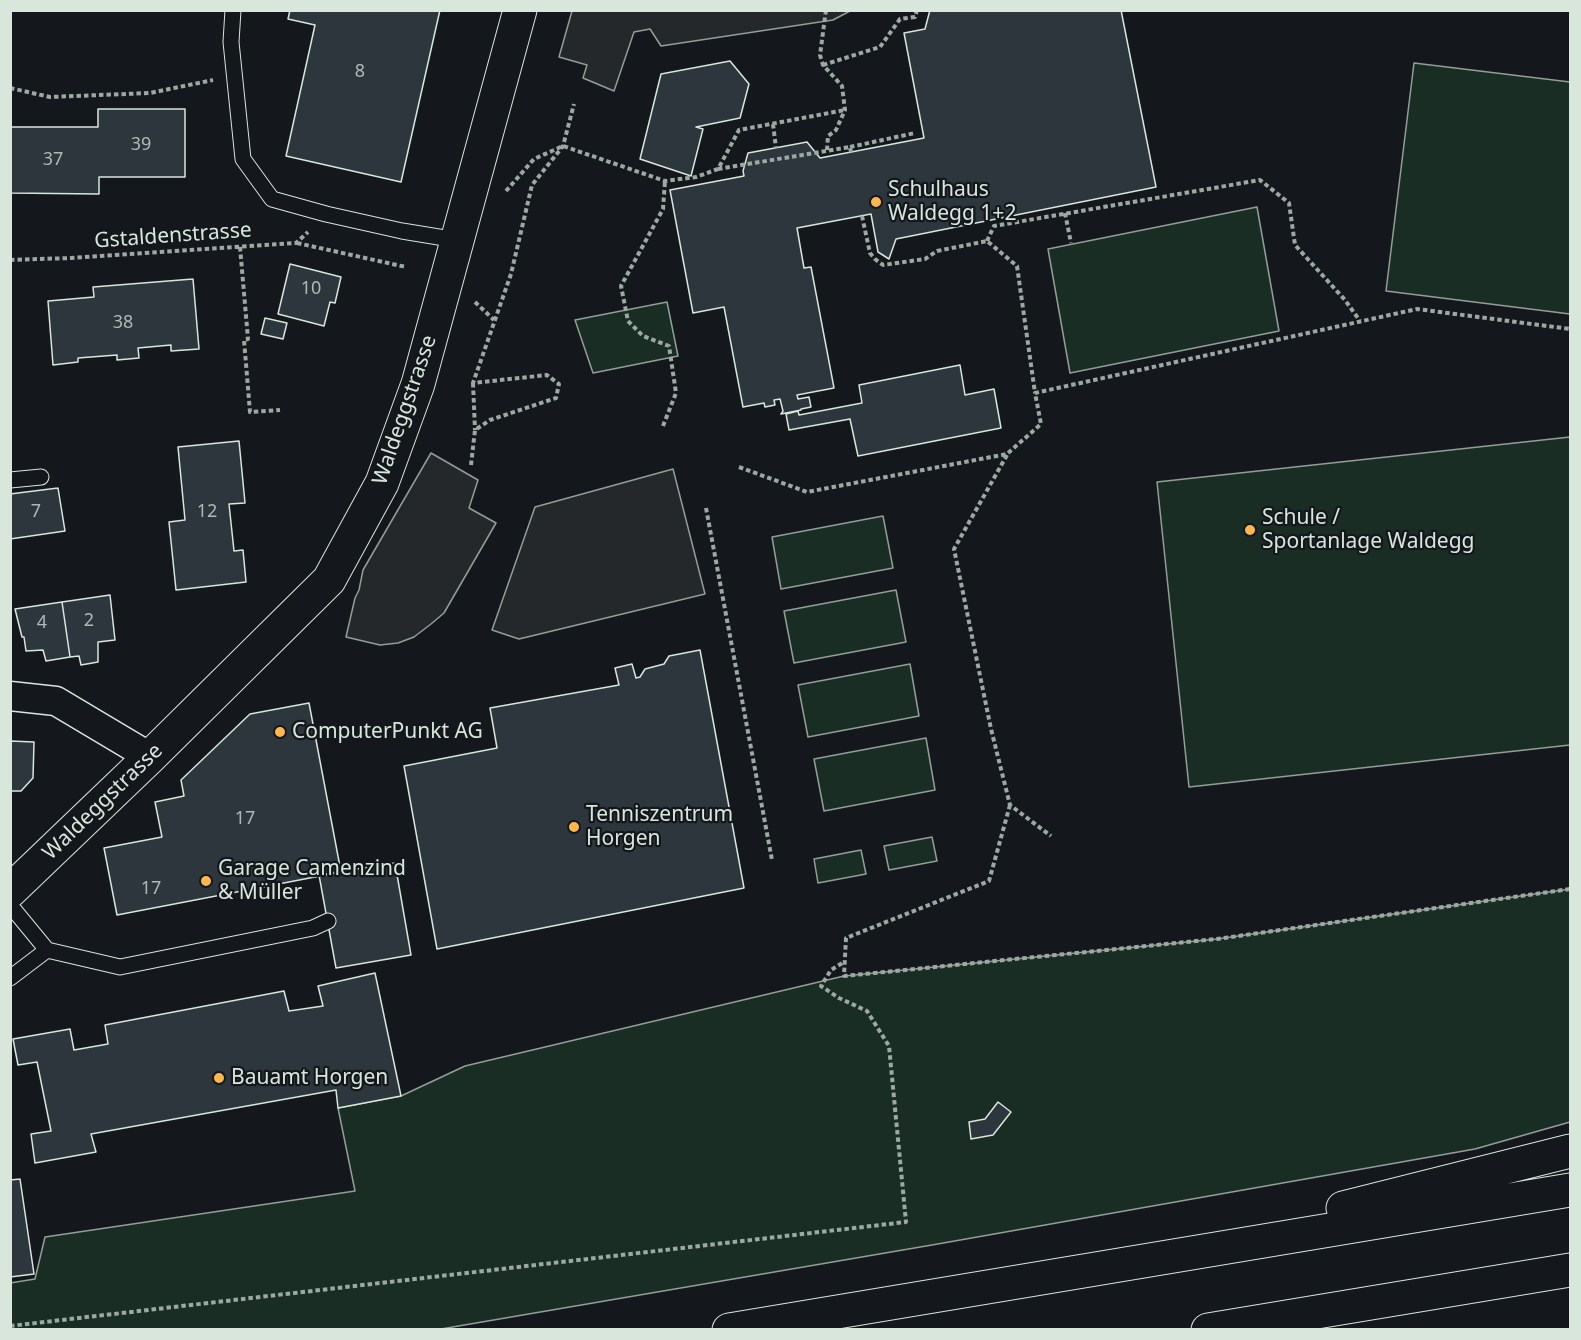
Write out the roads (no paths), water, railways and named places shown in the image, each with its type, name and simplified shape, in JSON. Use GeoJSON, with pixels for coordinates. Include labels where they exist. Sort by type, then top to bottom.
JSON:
{"type":"FeatureCollection","features":[{"type":"Feature","properties":{"kind":"main road","name":"Waldeggstrasse"},"geometry":{"type":"LineString","coordinates":[[10,891],[329,580],[382,483],[418,384],[520,10]]}},
{"type":"Feature","properties":{"kind":"main road"},"geometry":{"type":"LineString","coordinates":[[1106,1267],[1570,1151]]}},
{"type":"Feature","properties":{"kind":"main road"},"geometry":{"type":"LineString","coordinates":[[729,1329],[1570,1190]]}},
{"type":"Feature","properties":{"kind":"main road"},"geometry":{"type":"LineString","coordinates":[[1208,1329],[1570,1270]]}},
{"type":"Feature","properties":{"kind":"street"},"geometry":{"type":"LineString","coordinates":[[10,696],[56,701],[150,756]]}},
{"type":"Feature","properties":{"kind":"lane"},"geometry":{"type":"LineString","coordinates":[[233,10],[231,42],[243,159],[272,199],[402,231],[457,240]]}},
{"type":"Feature","properties":{"kind":"lane"},"geometry":{"type":"LineString","coordinates":[[10,480],[41,477]]}},
{"type":"Feature","properties":{"kind":"lane"},"geometry":{"type":"LineString","coordinates":[[10,905],[47,950],[120,967],[313,928],[328,921]]}},
{"type":"Feature","properties":{"kind":"lane"},"geometry":{"type":"LineString","coordinates":[[10,978],[47,950]]}},
{"type":"Feature","properties":{"kind":"place","name":"Schulhaus Waldegg 1+2"},"geometry":{"type":"Point","coordinates":[876,202]}},
{"type":"Feature","properties":{"kind":"place","name":"Schule / Sportanlage Waldegg"},"geometry":{"type":"Point","coordinates":[1250,530]}},
{"type":"Feature","properties":{"kind":"place","name":"ComputerPunkt AG"},"geometry":{"type":"Point","coordinates":[280,732]}},
{"type":"Feature","properties":{"kind":"place","name":"Tenniszentrum Horgen"},"geometry":{"type":"Point","coordinates":[574,827]}},
{"type":"Feature","properties":{"kind":"place","name":"Garage Camenzind & Müller"},"geometry":{"type":"Point","coordinates":[206,881]}},
{"type":"Feature","properties":{"kind":"place","name":"Bauamt Horgen"},"geometry":{"type":"Point","coordinates":[219,1078]}}]}
